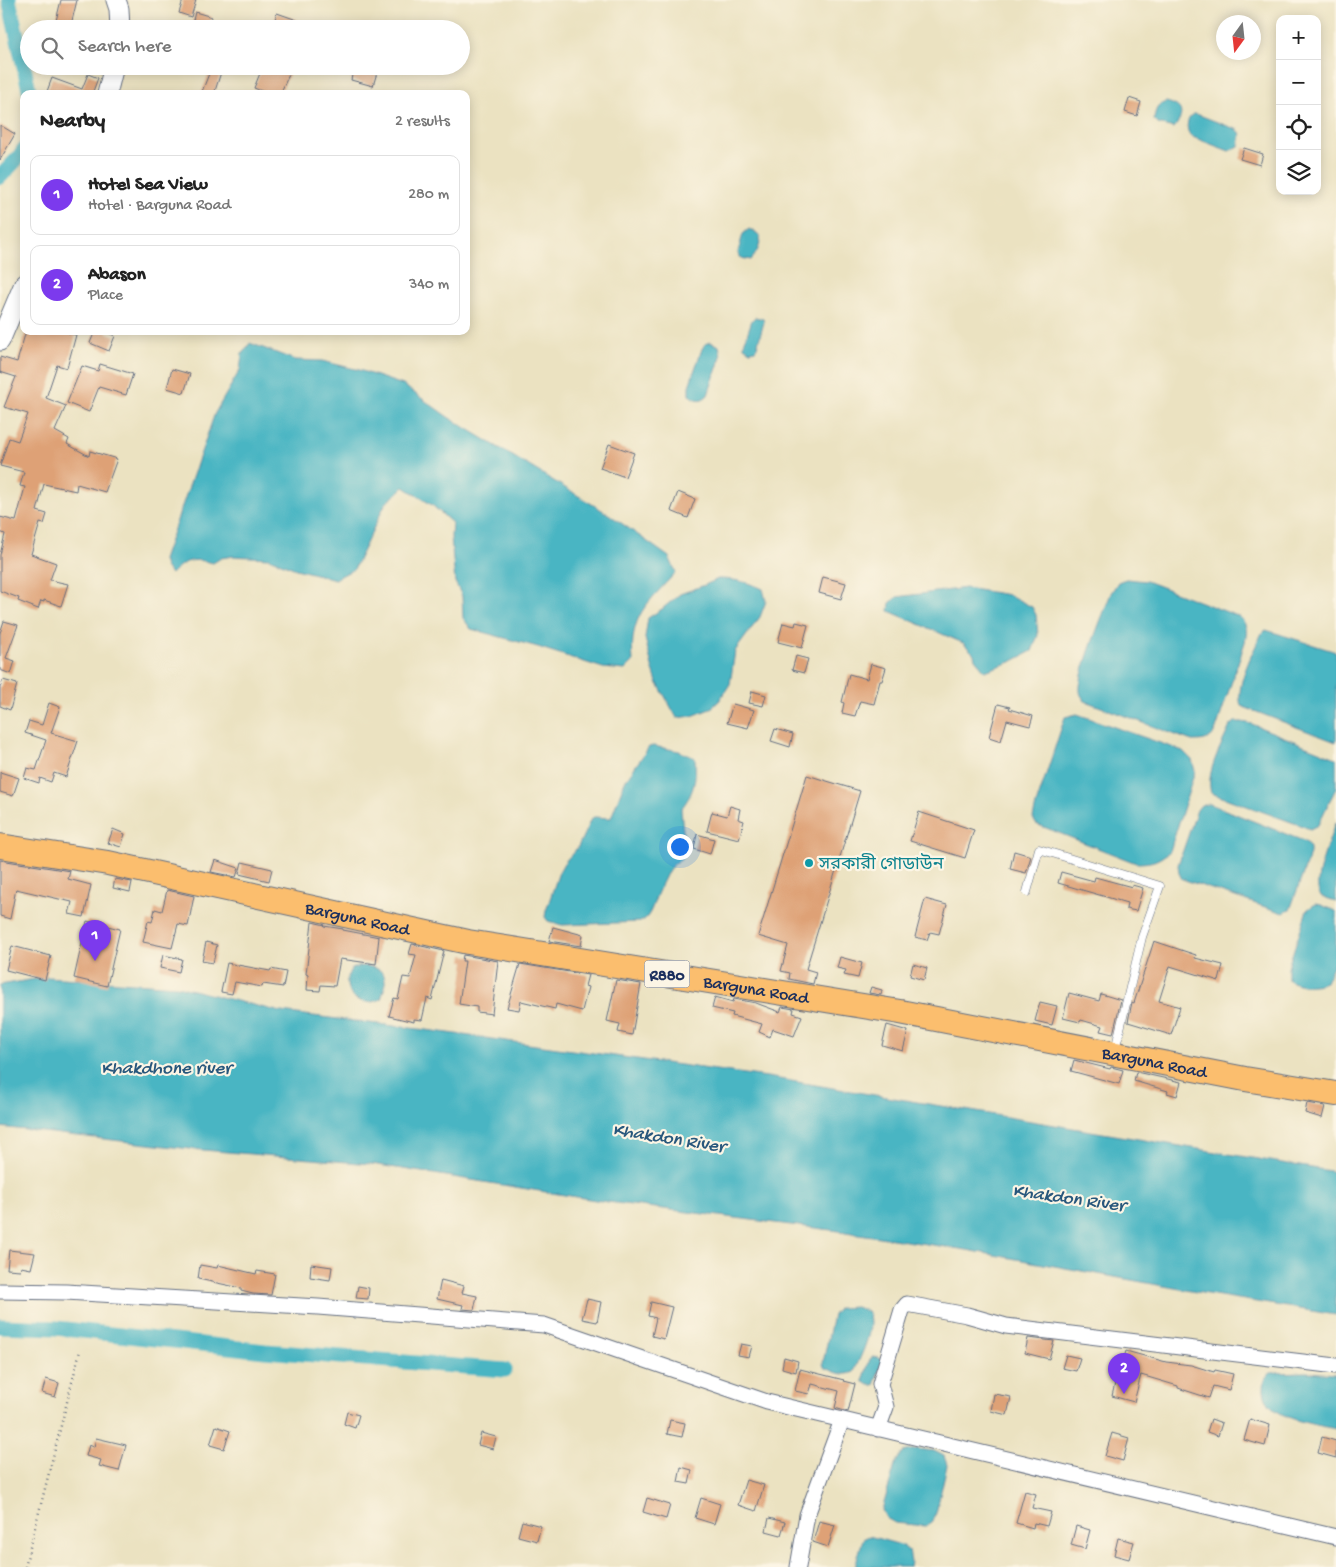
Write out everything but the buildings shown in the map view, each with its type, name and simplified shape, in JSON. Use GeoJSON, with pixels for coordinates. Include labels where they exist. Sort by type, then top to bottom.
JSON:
{"type":"FeatureCollection","features":[{"type":"Feature","properties":{"kind":"main road","name":"Barguna Road"},"geometry":{"type":"LineString","coordinates":[[0,846],[108,863],[468,942],[900,1012],[1245,1079],[1336,1094]]}},
{"type":"Feature","properties":{"kind":"street"},"geometry":{"type":"LineString","coordinates":[[116,0],[120,20]]}},
{"type":"Feature","properties":{"kind":"street"},"geometry":{"type":"LineString","coordinates":[[108,90],[112,75]]}},
{"type":"Feature","properties":{"kind":"street"},"geometry":{"type":"LineString","coordinates":[[0,341],[20,294]]}},
{"type":"Feature","properties":{"kind":"street"},"geometry":{"type":"LineString","coordinates":[[0,1291],[66,1292],[299,1306],[544,1325],[767,1402],[1336,1537]]}},
{"type":"Feature","properties":{"kind":"street"},"geometry":{"type":"LineString","coordinates":[[878,1429],[886,1407],[880,1384],[902,1310],[907,1304],[967,1315],[1006,1326],[1336,1366]]}},
{"type":"Feature","properties":{"kind":"street"},"geometry":{"type":"LineString","coordinates":[[798,1567],[807,1515],[842,1420]]}},
{"type":"Feature","properties":{"kind":"lane"},"geometry":{"type":"LineString","coordinates":[[1027,892],[1039,849],[1160,886],[1142,937],[1115,1054]]}},
{"type":"Feature","properties":{"kind":"path"},"geometry":{"type":"LineString","coordinates":[[24,1567],[80,1351]]}},
{"type":"Feature","properties":{"kind":"water"},"geometry":{"type":"Polygon","coordinates":[[[1166,102],[1176,106],[1180,111],[1180,119],[1174,128],[1158,124],[1154,120],[1157,108],[1166,102]]]}},
{"type":"Feature","properties":{"kind":"water"},"geometry":{"type":"Polygon","coordinates":[[[1193,114],[1238,130],[1241,134],[1239,146],[1229,151],[1190,136],[1187,124],[1193,114]]]}},
{"type":"Feature","properties":{"kind":"water"},"geometry":{"type":"Polygon","coordinates":[[[749,229],[760,235],[758,249],[751,260],[741,258],[738,252],[743,234],[749,229]]]}},
{"type":"Feature","properties":{"kind":"water"},"geometry":{"type":"Polygon","coordinates":[[[755,317],[763,319],[764,322],[757,347],[755,350],[750,351],[744,347],[744,344],[752,320],[755,317]]]}},
{"type":"Feature","properties":{"kind":"water"},"geometry":{"type":"Polygon","coordinates":[[[710,342],[719,346],[721,356],[708,395],[703,399],[697,399],[689,395],[689,386],[702,349],[705,344],[710,342]]]}},
{"type":"Feature","properties":{"kind":"water"},"geometry":{"type":"Polygon","coordinates":[[[250,343],[295,360],[322,361],[359,370],[403,385],[448,417],[610,515],[669,557],[676,572],[649,602],[637,621],[634,632],[633,662],[625,670],[603,668],[538,647],[471,629],[463,618],[462,596],[455,582],[451,537],[452,523],[432,505],[404,487],[385,504],[354,569],[335,579],[296,569],[269,558],[233,556],[221,558],[213,563],[200,560],[190,561],[181,565],[171,574],[165,567],[163,560],[215,413],[240,370],[242,354],[250,343]]]}},
{"type":"Feature","properties":{"kind":"water"},"geometry":{"type":"Polygon","coordinates":[[[718,579],[741,581],[763,589],[766,601],[760,617],[735,651],[730,684],[719,701],[710,709],[692,716],[677,718],[657,682],[653,670],[645,638],[648,618],[680,594],[718,579]]]}},
{"type":"Feature","properties":{"kind":"water"},"geometry":{"type":"Polygon","coordinates":[[[1126,579],[1146,581],[1240,617],[1246,626],[1245,642],[1215,732],[1208,739],[1192,741],[1085,701],[1081,695],[1080,682],[1083,671],[1111,593],[1118,582],[1126,579]]]}},
{"type":"Feature","properties":{"kind":"water"},"geometry":{"type":"Polygon","coordinates":[[[966,588],[1009,595],[1032,607],[1036,615],[1038,635],[1032,651],[1013,661],[985,671],[975,659],[974,654],[963,643],[889,611],[890,603],[897,597],[966,588]]]}},
{"type":"Feature","properties":{"kind":"water"},"geometry":{"type":"Polygon","coordinates":[[[1266,630],[1336,652],[1336,742],[1241,706],[1240,688],[1246,669],[1262,633],[1266,630]]]}},
{"type":"Feature","properties":{"kind":"water"},"geometry":{"type":"Polygon","coordinates":[[[1077,714],[1183,751],[1192,760],[1195,771],[1170,851],[1162,857],[1151,862],[1136,863],[1036,824],[1033,818],[1036,805],[1065,717],[1077,714]]]}},
{"type":"Feature","properties":{"kind":"water"},"geometry":{"type":"Polygon","coordinates":[[[1235,722],[1252,724],[1336,758],[1336,788],[1318,825],[1310,829],[1211,793],[1210,776],[1215,759],[1230,726],[1235,722]]]}},
{"type":"Feature","properties":{"kind":"water"},"geometry":{"type":"Polygon","coordinates":[[[653,746],[679,751],[695,758],[694,785],[686,803],[681,809],[684,856],[669,869],[649,914],[640,922],[562,925],[548,921],[545,917],[546,911],[559,872],[564,863],[578,847],[591,819],[594,817],[611,818],[625,781],[649,747],[653,746]]]}},
{"type":"Feature","properties":{"kind":"water"},"geometry":{"type":"Polygon","coordinates":[[[1210,804],[1306,842],[1310,848],[1310,854],[1290,910],[1283,913],[1182,879],[1178,865],[1197,810],[1201,805],[1210,804]]]}},
{"type":"Feature","properties":{"kind":"water"},"geometry":{"type":"Polygon","coordinates":[[[1335,823],[1336,902],[1321,896],[1318,890],[1322,861],[1335,823]]]}},
{"type":"Feature","properties":{"kind":"water"},"geometry":{"type":"Polygon","coordinates":[[[1315,904],[1336,911],[1336,959],[1326,982],[1317,985],[1302,985],[1288,980],[1288,967],[1307,910],[1315,904]]]}},
{"type":"Feature","properties":{"kind":"water"},"geometry":{"type":"Polygon","coordinates":[[[364,966],[378,969],[382,972],[385,986],[381,999],[365,1002],[350,994],[347,984],[349,973],[352,968],[364,966]]]}},
{"type":"Feature","properties":{"kind":"water","name":"Khakdhone river"},"geometry":{"type":"Polygon","coordinates":[[[47,977],[177,986],[281,1012],[767,1077],[1336,1172],[1336,1315],[1202,1293],[967,1250],[839,1231],[608,1202],[372,1164],[191,1149],[0,1127],[0,985],[47,977]]]}},
{"type":"Feature","properties":{"kind":"water"},"geometry":{"type":"Polygon","coordinates":[[[856,1307],[868,1312],[870,1327],[868,1335],[854,1372],[839,1373],[824,1367],[823,1363],[833,1315],[839,1308],[856,1307]]]}},
{"type":"Feature","properties":{"kind":"water"},"geometry":{"type":"Polygon","coordinates":[[[873,1357],[883,1360],[874,1385],[869,1385],[863,1381],[870,1359],[873,1357]]]}},
{"type":"Feature","properties":{"kind":"water"},"geometry":{"type":"Polygon","coordinates":[[[1306,1372],[1336,1374],[1336,1429],[1292,1419],[1281,1414],[1266,1400],[1265,1383],[1267,1376],[1271,1373],[1306,1372]]]}},
{"type":"Feature","properties":{"kind":"water"},"geometry":{"type":"Polygon","coordinates":[[[917,1449],[934,1451],[944,1456],[947,1465],[936,1513],[932,1521],[926,1526],[895,1523],[886,1518],[882,1510],[896,1462],[903,1452],[917,1449]]]}},
{"type":"Feature","properties":{"kind":"water"},"geometry":{"type":"Polygon","coordinates":[[[869,1536],[901,1545],[909,1551],[910,1567],[855,1567],[863,1539],[869,1536]]]}},
{"type":"Feature","properties":{"kind":"waterway"},"geometry":{"type":"LineString","coordinates":[[9,0],[20,49]]}},
{"type":"Feature","properties":{"kind":"waterway"},"geometry":{"type":"LineString","coordinates":[[26,75],[29,90]]}},
{"type":"Feature","properties":{"kind":"waterway"},"geometry":{"type":"LineString","coordinates":[[0,177],[20,155]]}},
{"type":"Feature","properties":{"kind":"waterway"},"geometry":{"type":"LineString","coordinates":[[0,1326],[56,1328],[265,1351],[505,1370]]}},
{"type":"Feature","properties":{"kind":"place","name":"সরকারী গোডাউন"},"geometry":{"type":"Point","coordinates":[809,863]}},
{"type":"Feature","properties":{"kind":"place","name":"Hotel Sea View"},"geometry":{"type":"Point","coordinates":[95,961]}},
{"type":"Feature","properties":{"kind":"place","name":"Abason"},"geometry":{"type":"Point","coordinates":[1124,1394]}},
{"type":"Feature","properties":{"kind":"water label","name":"Khakdon River"},"geometry":{"type":"Point","coordinates":[669,1136]}},
{"type":"Feature","properties":{"kind":"water label","name":"Khakdon River"},"geometry":{"type":"Point","coordinates":[1069,1196]}}]}
